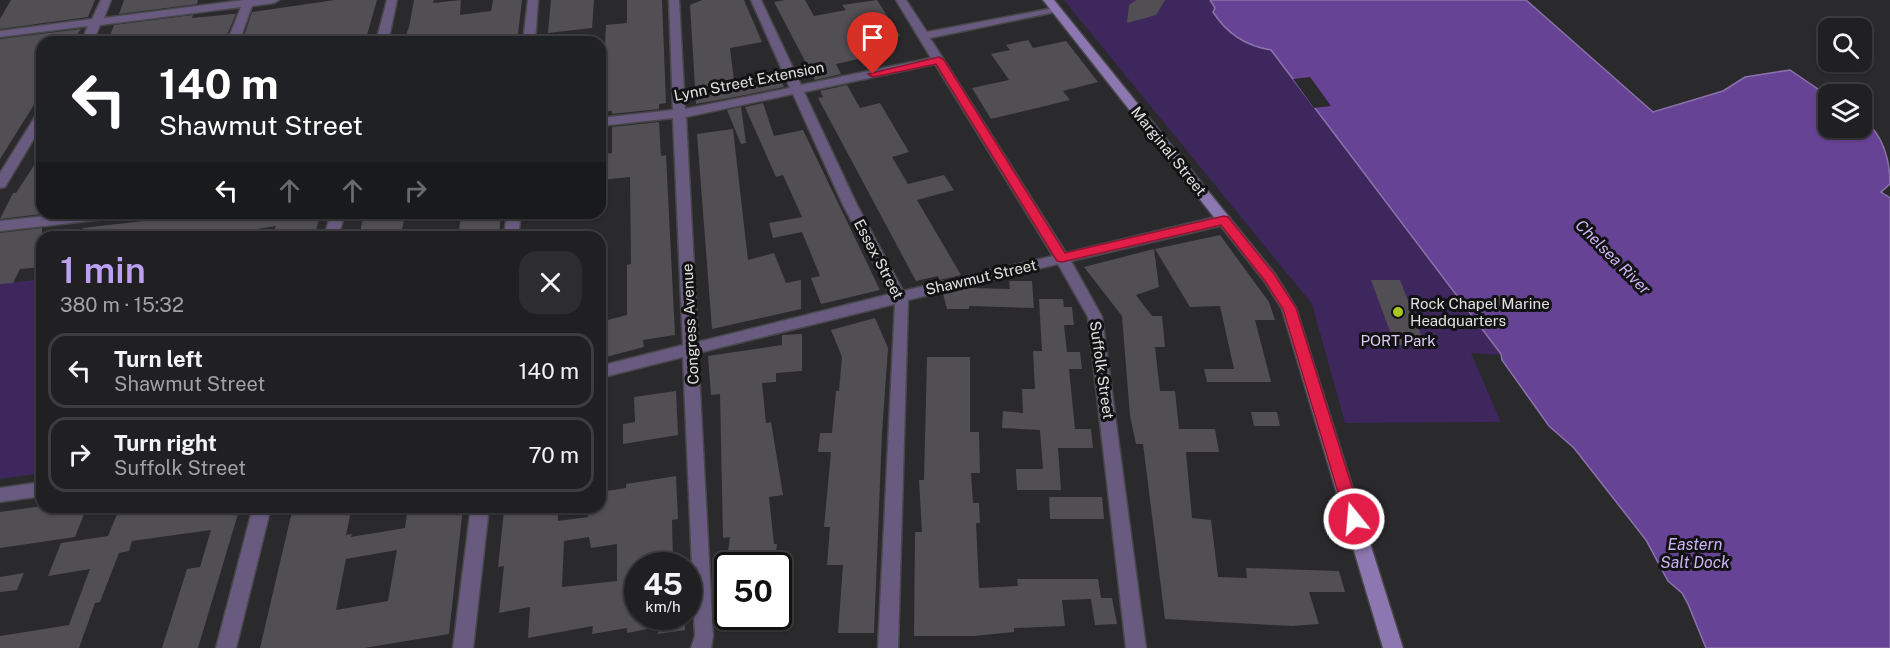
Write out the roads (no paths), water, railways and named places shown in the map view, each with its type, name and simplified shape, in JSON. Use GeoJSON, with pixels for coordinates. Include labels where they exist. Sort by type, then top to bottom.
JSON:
{"type":"FeatureCollection","features":[{"type":"Feature","properties":{"kind":"main road","name":"Marginal Street"},"geometry":{"type":"LineString","coordinates":[[1051,4],[1270,278],[1289,308],[1393,648]]}},
{"type":"Feature","properties":{"kind":"street"},"geometry":{"type":"LineString","coordinates":[[90,36],[106,0]]}},
{"type":"Feature","properties":{"kind":"street"},"geometry":{"type":"LineString","coordinates":[[0,34],[274,0]]}},
{"type":"Feature","properties":{"kind":"street"},"geometry":{"type":"LineString","coordinates":[[383,36],[392,0]]}},
{"type":"Feature","properties":{"kind":"street"},"geometry":{"type":"LineString","coordinates":[[530,36],[533,0]]}},
{"type":"Feature","properties":{"kind":"street","name":"Congress Avenue"},"geometry":{"type":"LineString","coordinates":[[674,0],[692,350],[704,636],[702,648]]}},
{"type":"Feature","properties":{"kind":"street","name":"Essex Street"},"geometry":{"type":"LineString","coordinates":[[756,0],[850,205],[900,297],[903,310],[888,648]]}},
{"type":"Feature","properties":{"kind":"street","name":"Suffolk Street"},"geometry":{"type":"LineString","coordinates":[[901,0],[1090,306],[1098,329],[1136,648]]}},
{"type":"Feature","properties":{"kind":"street"},"geometry":{"type":"LineString","coordinates":[[235,36],[249,2]]}},
{"type":"Feature","properties":{"kind":"street"},"geometry":{"type":"LineString","coordinates":[[923,36],[1051,4]]}},
{"type":"Feature","properties":{"kind":"street","name":"Lynn Street Extension"},"geometry":{"type":"LineString","coordinates":[[606,121],[680,113],[939,60]]}},
{"type":"Feature","properties":{"kind":"street"},"geometry":{"type":"LineString","coordinates":[[0,184],[36,125]]}},
{"type":"Feature","properties":{"kind":"street"},"geometry":{"type":"LineString","coordinates":[[0,226],[61,219]]}},
{"type":"Feature","properties":{"kind":"street","name":"Shawmut Street"},"geometry":{"type":"LineString","coordinates":[[606,371],[900,297],[1224,220]]}},
{"type":"Feature","properties":{"kind":"street"},"geometry":{"type":"LineString","coordinates":[[0,495],[36,490]]}},
{"type":"Feature","properties":{"kind":"street"},"geometry":{"type":"LineString","coordinates":[[226,648],[260,513]]}},
{"type":"Feature","properties":{"kind":"street"},"geometry":{"type":"LineString","coordinates":[[463,648],[479,513]]}},
{"type":"Feature","properties":{"kind":"water"},"geometry":{"type":"Polygon","coordinates":[[[1210,0],[1526,0],[1653,112],[1723,91],[1745,77],[1790,70],[1818,89],[1818,138],[1872,138],[1872,128],[1884,148],[1890,175],[1890,184],[1881,192],[1890,198],[1890,648],[1706,648],[1682,593],[1668,581],[1646,540],[1574,448],[1549,426],[1502,360],[1501,354],[1271,50],[1245,42],[1231,33],[1218,20],[1213,12],[1215,8],[1210,0]]]}},
{"type":"Feature","properties":{"kind":"place","name":"Rock Chapel Marine Headquarters"},"geometry":{"type":"Point","coordinates":[1398,312]}},
{"type":"Feature","properties":{"kind":"water label","name":"Chelsea River"},"geometry":{"type":"Point","coordinates":[1613,257]}},
{"type":"Feature","properties":{"kind":"water label","name":"Eastern Salt Dock"},"geometry":{"type":"Point","coordinates":[1695,553]}},
{"type":"Feature","properties":{"kind":"park label","name":"PORT Park"},"geometry":{"type":"Point","coordinates":[1398,340]}}]}
